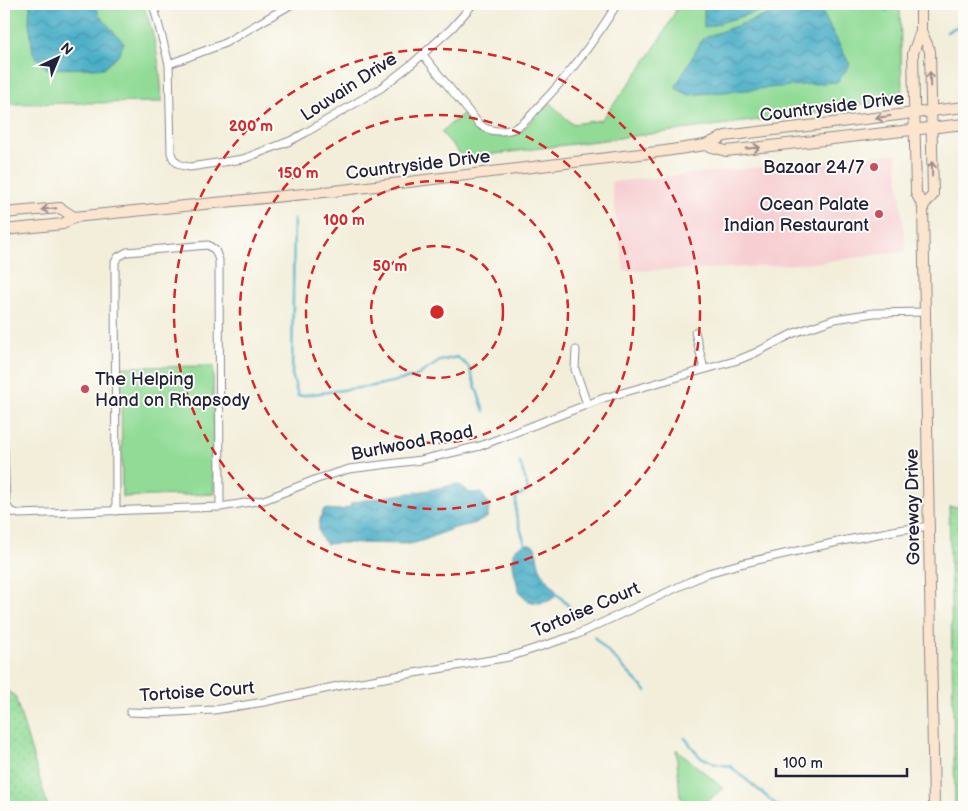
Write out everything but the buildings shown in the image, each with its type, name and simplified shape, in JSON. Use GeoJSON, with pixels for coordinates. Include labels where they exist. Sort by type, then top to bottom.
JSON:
{"type":"FeatureCollection","features":[{"type":"Feature","properties":{"kind":"main road","name":"Goreway Drive"},"geometry":{"type":"LineString","coordinates":[[921,4],[921,31],[914,52],[916,193],[923,206],[934,807]]}},
{"type":"Feature","properties":{"kind":"main road","name":"Goreway Drive"},"geometry":{"type":"LineString","coordinates":[[921,31],[930,51],[933,195],[923,206]]}},
{"type":"Feature","properties":{"kind":"main road","name":"Countryside Drive"},"geometry":{"type":"LineString","coordinates":[[4,230],[63,224],[74,217],[334,191],[705,145],[724,136],[964,107]]}},
{"type":"Feature","properties":{"kind":"main road","name":"Countryside Drive"},"geometry":{"type":"LineString","coordinates":[[705,145],[726,151],[964,124]]}},
{"type":"Feature","properties":{"kind":"main road","name":"Countryside Drive"},"geometry":{"type":"LineString","coordinates":[[4,213],[60,208],[74,217]]}},
{"type":"Feature","properties":{"kind":"street","name":"Louvain Drive"},"geometry":{"type":"LineString","coordinates":[[153,4],[169,64],[171,154],[176,163],[183,166],[243,159],[290,141],[381,88],[423,55],[452,28],[473,4]]}},
{"type":"Feature","properties":{"kind":"street"},"geometry":{"type":"LineString","coordinates":[[169,64],[223,44],[292,4]]}},
{"type":"Feature","properties":{"kind":"street"},"geometry":{"type":"LineString","coordinates":[[423,55],[479,124],[493,131],[509,130],[518,127],[524,122],[566,76],[592,42],[616,4]]}},
{"type":"Feature","properties":{"kind":"street"},"geometry":{"type":"LineString","coordinates":[[116,511],[115,262],[118,257],[127,252],[208,245],[215,250],[218,260],[220,507]]}},
{"type":"Feature","properties":{"kind":"street","name":"Burlwood Road"},"geometry":{"type":"LineString","coordinates":[[4,451],[4,496],[6,509],[20,514],[220,507],[264,500],[317,478],[349,470],[421,460],[480,446],[587,404],[755,353],[794,333],[835,319],[874,313],[925,312]]}},
{"type":"Feature","properties":{"kind":"street"},"geometry":{"type":"LineString","coordinates":[[695,332],[704,370]]}},
{"type":"Feature","properties":{"kind":"street"},"geometry":{"type":"LineString","coordinates":[[576,350],[576,369],[587,404]]}},
{"type":"Feature","properties":{"kind":"street","name":"Tortoise Court"},"geometry":{"type":"LineString","coordinates":[[130,712],[157,713],[214,710],[264,702],[343,684],[510,657],[576,635],[708,573],[842,541],[930,526]]}},
{"type":"Feature","properties":{"kind":"shaded area"},"geometry":{"type":"Polygon","coordinates":[[[896,154],[906,251],[814,263],[713,269],[624,271],[611,182],[896,154]]]}},
{"type":"Feature","properties":{"kind":"green space"},"geometry":{"type":"Polygon","coordinates":[[[9,4],[143,4],[157,52],[162,102],[9,104],[9,4]]]}},
{"type":"Feature","properties":{"kind":"green space"},"geometry":{"type":"Polygon","coordinates":[[[679,4],[900,4],[902,94],[892,104],[843,105],[813,113],[464,158],[441,132],[464,113],[480,132],[491,137],[519,133],[550,103],[572,124],[601,120],[653,50],[679,4]]]}},
{"type":"Feature","properties":{"kind":"green space"},"geometry":{"type":"Polygon","coordinates":[[[213,366],[214,494],[122,497],[121,367],[213,366]]]}},
{"type":"Feature","properties":{"kind":"green space"},"geometry":{"type":"Polygon","coordinates":[[[949,507],[964,507],[964,807],[955,807],[949,507]]]}},
{"type":"Feature","properties":{"kind":"green space"},"geometry":{"type":"Polygon","coordinates":[[[4,689],[15,696],[48,807],[4,807],[4,689]]]}},
{"type":"Feature","properties":{"kind":"green space"},"geometry":{"type":"Polygon","coordinates":[[[676,749],[723,788],[701,807],[696,807],[680,797],[676,749]]]}},
{"type":"Feature","properties":{"kind":"water"},"geometry":{"type":"Polygon","coordinates":[[[30,4],[97,4],[98,14],[124,43],[118,56],[104,68],[47,69],[33,53],[29,22],[30,4]]]}},
{"type":"Feature","properties":{"kind":"water"},"geometry":{"type":"Polygon","coordinates":[[[708,4],[818,4],[850,65],[837,82],[689,95],[675,88],[703,38],[775,12],[771,7],[704,28],[704,11],[708,4]]]}},
{"type":"Feature","properties":{"kind":"water"},"geometry":{"type":"Polygon","coordinates":[[[457,484],[470,493],[481,492],[489,505],[488,517],[476,523],[455,528],[410,544],[327,544],[319,532],[319,523],[324,509],[341,510],[350,507],[351,503],[457,484]]]}},
{"type":"Feature","properties":{"kind":"water"},"geometry":{"type":"Polygon","coordinates":[[[525,544],[535,547],[541,571],[556,591],[557,594],[554,598],[545,602],[535,603],[526,599],[522,596],[518,587],[513,553],[518,547],[525,544]]]}},
{"type":"Feature","properties":{"kind":"waterway"},"geometry":{"type":"LineString","coordinates":[[883,4],[887,11]]}},
{"type":"Feature","properties":{"kind":"waterway"},"geometry":{"type":"LineString","coordinates":[[947,32],[956,27],[964,36]]}},
{"type":"Feature","properties":{"kind":"waterway"},"geometry":{"type":"LineString","coordinates":[[294,218],[292,374],[298,396],[373,386],[415,377],[440,361],[457,357],[469,367],[484,411]]}},
{"type":"Feature","properties":{"kind":"waterway"},"geometry":{"type":"LineString","coordinates":[[520,463],[528,491],[516,497],[516,515],[526,547]]}},
{"type":"Feature","properties":{"kind":"waterway"},"geometry":{"type":"LineString","coordinates":[[556,593],[578,618]]}},
{"type":"Feature","properties":{"kind":"waterway"},"geometry":{"type":"LineString","coordinates":[[594,637],[646,691]]}},
{"type":"Feature","properties":{"kind":"waterway"},"geometry":{"type":"LineString","coordinates":[[685,738],[699,756],[716,764],[730,766],[779,807]]}},
{"type":"Feature","properties":{"kind":"place","name":"Bazaar 24/7"},"geometry":{"type":"Point","coordinates":[874,167]}},
{"type":"Feature","properties":{"kind":"place","name":"Ocean Palate Indian Restaurant"},"geometry":{"type":"Point","coordinates":[879,214]}},
{"type":"Feature","properties":{"kind":"place","name":"The Helping Hand on Rhapsody"},"geometry":{"type":"Point","coordinates":[85,389]}}]}
